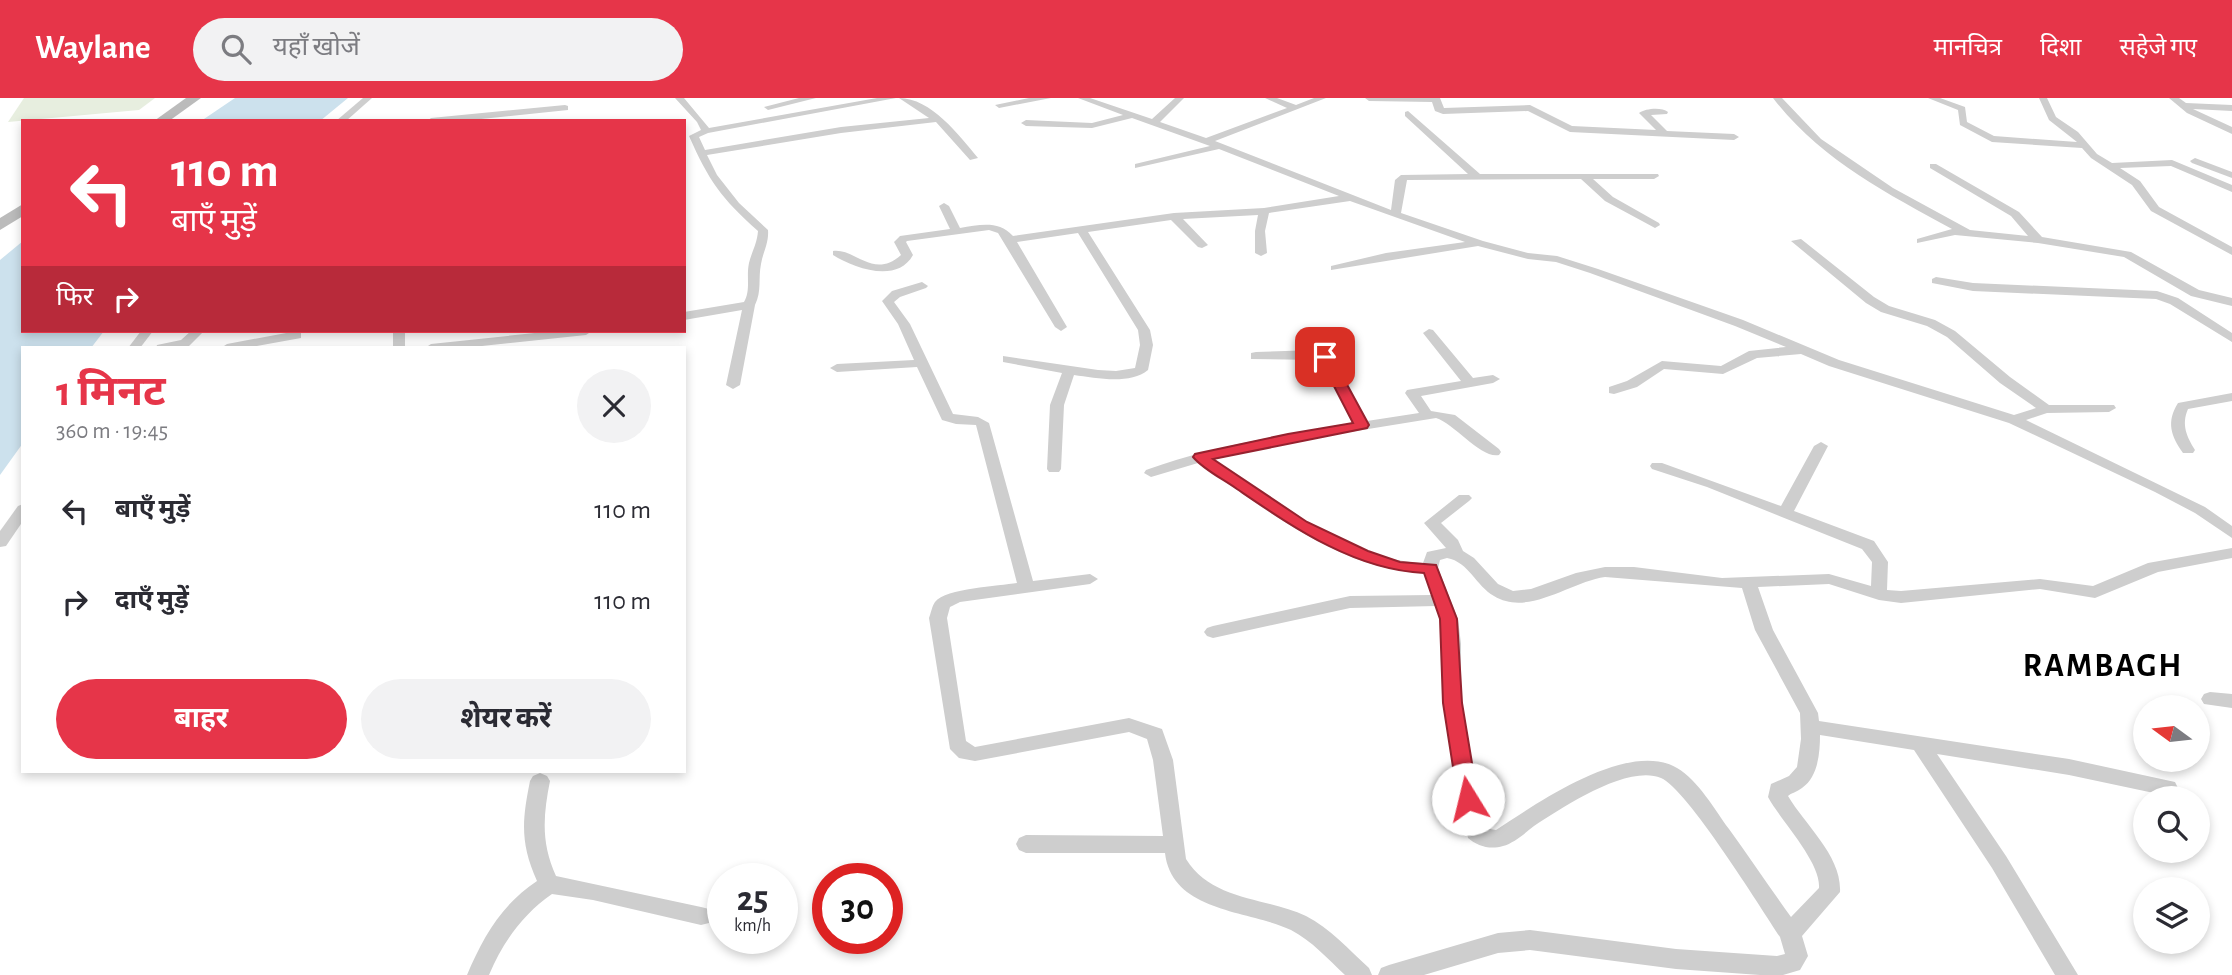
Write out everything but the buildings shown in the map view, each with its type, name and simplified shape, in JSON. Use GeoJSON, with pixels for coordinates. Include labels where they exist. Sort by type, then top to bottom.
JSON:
{"type":"FeatureCollection","features":[{"type":"Feature","properties":{"kind":"main road"},"geometry":{"type":"LineString","coordinates":[[163,119],[195,98]]}},
{"type":"Feature","properties":{"kind":"main road"},"geometry":{"type":"LineString","coordinates":[[0,225],[21,210]]}},
{"type":"Feature","properties":{"kind":"street"},"geometry":{"type":"LineString","coordinates":[[344,119],[368,98]]}},
{"type":"Feature","properties":{"kind":"street"},"geometry":{"type":"LineString","coordinates":[[679,98],[701,121],[706,131]]}},
{"type":"Feature","properties":{"kind":"street"},"geometry":{"type":"LineString","coordinates":[[768,107],[812,98]]}},
{"type":"Feature","properties":{"kind":"street"},"geometry":{"type":"LineString","coordinates":[[733,385],[749,305],[754,295],[755,263],[763,244],[763,230],[726,195],[712,176],[696,151],[694,136],[706,131],[857,101],[892,98]]}},
{"type":"Feature","properties":{"kind":"street"},"geometry":{"type":"LineString","coordinates":[[903,98],[938,119],[973,158]]}},
{"type":"Feature","properties":{"kind":"street"},"geometry":{"type":"LineString","coordinates":[[999,105],[1047,98]]}},
{"type":"Feature","properties":{"kind":"street"},"geometry":{"type":"LineString","coordinates":[[1082,98],[1220,146],[1395,215],[1479,243],[1528,256],[1557,259],[1605,274],[1675,298],[1834,363],[2014,420],[2179,498],[2209,515],[2232,533]]}},
{"type":"Feature","properties":{"kind":"street"},"geometry":{"type":"LineString","coordinates":[[1152,124],[1180,98]]}},
{"type":"Feature","properties":{"kind":"street"},"geometry":{"type":"LineString","coordinates":[[1269,98],[1296,108]]}},
{"type":"Feature","properties":{"kind":"street"},"geometry":{"type":"LineString","coordinates":[[1206,141],[1322,98]]}},
{"type":"Feature","properties":{"kind":"street"},"geometry":{"type":"LineString","coordinates":[[1369,98],[1436,99],[1438,109],[1443,111],[1530,108],[1570,129],[1662,131],[1734,137]]}},
{"type":"Feature","properties":{"kind":"street"},"geometry":{"type":"LineString","coordinates":[[1777,98],[1796,124],[1828,152],[1879,185],[1967,233]]}},
{"type":"Feature","properties":{"kind":"street"},"geometry":{"type":"LineString","coordinates":[[1932,98],[1962,109],[1965,126],[1988,139],[2083,145]]}},
{"type":"Feature","properties":{"kind":"street"},"geometry":{"type":"LineString","coordinates":[[2043,98],[2052,118],[2075,134],[2094,156],[2136,183],[2155,209],[2232,252]]}},
{"type":"Feature","properties":{"kind":"street"},"geometry":{"type":"LineString","coordinates":[[2173,98],[2182,106],[2232,131]]}},
{"type":"Feature","properties":{"kind":"street"},"geometry":{"type":"LineString","coordinates":[[2182,106],[2232,108]]}},
{"type":"Feature","properties":{"kind":"street"},"geometry":{"type":"LineString","coordinates":[[452,119],[565,108]]}},
{"type":"Feature","properties":{"kind":"street"},"geometry":{"type":"LineString","coordinates":[[1662,131],[1644,113],[1664,112]]}},
{"type":"Feature","properties":{"kind":"street"},"geometry":{"type":"LineString","coordinates":[[1408,114],[1479,177]]}},
{"type":"Feature","properties":{"kind":"street"},"geometry":{"type":"LineString","coordinates":[[1026,123],[1093,126],[1111,124],[1130,116]]}},
{"type":"Feature","properties":{"kind":"street"},"geometry":{"type":"LineString","coordinates":[[696,151],[938,119]]}},
{"type":"Feature","properties":{"kind":"street"},"geometry":{"type":"LineString","coordinates":[[1138,166],[1220,146]]}},
{"type":"Feature","properties":{"kind":"street"},"geometry":{"type":"LineString","coordinates":[[2195,161],[2232,175]]}},
{"type":"Feature","properties":{"kind":"street"},"geometry":{"type":"LineString","coordinates":[[2110,166],[2172,163],[2232,190]]}},
{"type":"Feature","properties":{"kind":"street"},"geometry":{"type":"LineString","coordinates":[[1933,166],[2015,214],[2038,240]]}},
{"type":"Feature","properties":{"kind":"street"},"geometry":{"type":"LineString","coordinates":[[1395,215],[1401,178],[1654,176]]}},
{"type":"Feature","properties":{"kind":"street"},"geometry":{"type":"LineString","coordinates":[[1584,177],[1609,200],[1655,225]]}},
{"type":"Feature","properties":{"kind":"street"},"geometry":{"type":"LineString","coordinates":[[1010,240],[1174,216],[1264,211],[1349,198]]}},
{"type":"Feature","properties":{"kind":"street"},"geometry":{"type":"LineString","coordinates":[[944,206],[956,230]]}},
{"type":"Feature","properties":{"kind":"street"},"geometry":{"type":"LineString","coordinates":[[1261,253],[1260,231],[1264,211]]}},
{"type":"Feature","properties":{"kind":"street"},"geometry":{"type":"LineString","coordinates":[[1174,216],[1202,245]]}},
{"type":"Feature","properties":{"kind":"street"},"geometry":{"type":"LineString","coordinates":[[837,253],[860,267],[889,265],[905,258],[900,245],[904,239],[990,227],[1002,231],[1010,240],[1061,327]]}},
{"type":"Feature","properties":{"kind":"street"},"geometry":{"type":"LineString","coordinates":[[1008,359],[1069,372],[1137,373],[1141,370],[1148,339],[1136,315],[1080,230]]}},
{"type":"Feature","properties":{"kind":"street"},"geometry":{"type":"LineString","coordinates":[[1921,241],[1947,233],[1967,233],[2038,240],[2127,254],[2195,293],[2232,302]]}},
{"type":"Feature","properties":{"kind":"street"},"geometry":{"type":"LineString","coordinates":[[1797,241],[1885,309],[1931,323],[1951,334],[2005,380],[2046,410]]}},
{"type":"Feature","properties":{"kind":"street"},"geometry":{"type":"LineString","coordinates":[[1335,268],[1386,256],[1479,243]]}},
{"type":"Feature","properties":{"kind":"street"},"geometry":{"type":"LineString","coordinates":[[1936,281],[1973,287],[2157,295],[2174,301],[2232,338]]}},
{"type":"Feature","properties":{"kind":"street"},"geometry":{"type":"LineString","coordinates":[[922,286],[896,294],[888,301],[904,324],[947,417],[954,420],[973,419],[982,423],[1026,587]]}},
{"type":"Feature","properties":{"kind":"street"},"geometry":{"type":"LineString","coordinates":[[686,316],[749,305]]}},
{"type":"Feature","properties":{"kind":"street"},"geometry":{"type":"LineString","coordinates":[[181,346],[196,333]]}},
{"type":"Feature","properties":{"kind":"street"},"geometry":{"type":"LineString","coordinates":[[462,345],[467,333]]}},
{"type":"Feature","properties":{"kind":"street"},"geometry":{"type":"LineString","coordinates":[[452,346],[568,333]]}},
{"type":"Feature","properties":{"kind":"street"},"geometry":{"type":"LineString","coordinates":[[1429,333],[1469,382]]}},
{"type":"Feature","properties":{"kind":"street"},"geometry":{"type":"LineString","coordinates":[[238,346],[297,335]]}},
{"type":"Feature","properties":{"kind":"street"},"geometry":{"type":"LineString","coordinates":[[1614,390],[1632,384],[1662,365],[1723,370],[1754,354],[1804,350]]}},
{"type":"Feature","properties":{"kind":"street"},"geometry":{"type":"LineString","coordinates":[[1256,356],[1316,354],[1325,357],[1362,425]]}},
{"type":"Feature","properties":{"kind":"street"},"geometry":{"type":"LineString","coordinates":[[837,368],[923,363]]}},
{"type":"Feature","properties":{"kind":"street"},"geometry":{"type":"LineString","coordinates":[[1054,469],[1058,405],[1069,372]]}},
{"type":"Feature","properties":{"kind":"street"},"geometry":{"type":"LineString","coordinates":[[1427,415],[1412,393],[1493,379]]}},
{"type":"Feature","properties":{"kind":"street"},"geometry":{"type":"LineString","coordinates":[[2188,450],[2177,428],[2177,416],[2183,406],[2232,397]]}},
{"type":"Feature","properties":{"kind":"street"},"geometry":{"type":"LineString","coordinates":[[2014,420],[2046,410],[2109,408]]}},
{"type":"Feature","properties":{"kind":"street"},"geometry":{"type":"LineString","coordinates":[[1151,473],[1200,457],[1288,438],[1427,415],[1445,415],[1494,452]]}},
{"type":"Feature","properties":{"kind":"street"},"geometry":{"type":"LineString","coordinates":[[1786,511],[1821,446]]}},
{"type":"Feature","properties":{"kind":"street"},"geometry":{"type":"LineString","coordinates":[[1200,457],[1301,525],[1362,555],[1399,567],[1430,568]]}},
{"type":"Feature","properties":{"kind":"street"},"geometry":{"type":"LineString","coordinates":[[1657,466],[1786,511],[1868,545],[1880,562],[1880,594]]}},
{"type":"Feature","properties":{"kind":"street"},"geometry":{"type":"LineString","coordinates":[[1456,554],[1452,544],[1432,523],[1464,498]]}},
{"type":"Feature","properties":{"kind":"street"},"geometry":{"type":"LineString","coordinates":[[0,542],[21,512]]}},
{"type":"Feature","properties":{"kind":"street"},"geometry":{"type":"LineString","coordinates":[[1389,975],[1498,943],[1530,940],[1774,970],[1791,963],[1797,956],[1790,933],[1695,797],[1680,780],[1662,771],[1640,768],[1624,770],[1568,794],[1500,839],[1482,838],[1475,831],[1452,703],[1452,644],[1443,600],[1430,568],[1433,556],[1456,554],[1465,558],[1499,592],[1514,597],[1579,576],[1603,572],[1748,583],[1824,579],[1901,597],[2040,584],[2100,591],[2154,567],[2232,553]]}},
{"type":"Feature","properties":{"kind":"street"},"geometry":{"type":"LineString","coordinates":[[1090,579],[957,597],[942,604],[939,610],[957,744],[966,753],[975,754],[1129,725],[1155,734],[1163,760],[1173,845],[1182,876],[1201,891],[1300,924],[1361,975]]}},
{"type":"Feature","properties":{"kind":"street"},"geometry":{"type":"LineString","coordinates":[[1748,583],[1764,629],[1809,713],[1812,727],[1803,774],[1797,781],[1778,790],[1777,794],[1826,870],[1831,887],[1790,933]]}},
{"type":"Feature","properties":{"kind":"street"},"geometry":{"type":"LineString","coordinates":[[1213,632],[1350,602],[1443,600]]}},
{"type":"Feature","properties":{"kind":"street"},"geometry":{"type":"LineString","coordinates":[[2210,699],[2232,701]]}},
{"type":"Feature","properties":{"kind":"street"},"geometry":{"type":"LineString","coordinates":[[1812,727],[2102,773],[2159,786]]}},
{"type":"Feature","properties":{"kind":"street"},"geometry":{"type":"LineString","coordinates":[[1919,743],[1999,862],[2067,975]]}},
{"type":"Feature","properties":{"kind":"street"},"geometry":{"type":"LineString","coordinates":[[540,781],[531,823],[532,840],[549,884]]}},
{"type":"Feature","properties":{"kind":"street"},"geometry":{"type":"LineString","coordinates":[[1026,844],[1173,845]]}},
{"type":"Feature","properties":{"kind":"street"},"geometry":{"type":"LineString","coordinates":[[478,975],[487,951],[501,928],[531,895],[549,884],[593,891],[701,916]]}},
{"type":"Feature","properties":{"kind":"green space"},"geometry":{"type":"Polygon","coordinates":[[[24,98],[155,98],[139,110],[8,122],[24,98]]]}},
{"type":"Feature","properties":{"kind":"water"},"geometry":{"type":"Polygon","coordinates":[[[235,98],[348,98],[322,119],[204,119],[235,98]]]}},
{"type":"Feature","properties":{"kind":"water"},"geometry":{"type":"Polygon","coordinates":[[[21,243],[21,333],[102,333],[93,346],[21,346],[21,446],[0,475],[0,260],[21,243]]]}},
{"type":"Feature","properties":{"kind":"district","name":"RAMBAGH"},"geometry":{"type":"Point","coordinates":[2103,664]}},
{"type":"Feature","properties":{"kind":"route"},"geometry":{"type":"LineString","coordinates":[[1325,357],[1362,425],[1200,457],[1301,525],[1362,555],[1399,567],[1430,568],[1449,619],[1452,644],[1452,703],[1468,799]]}}]}
